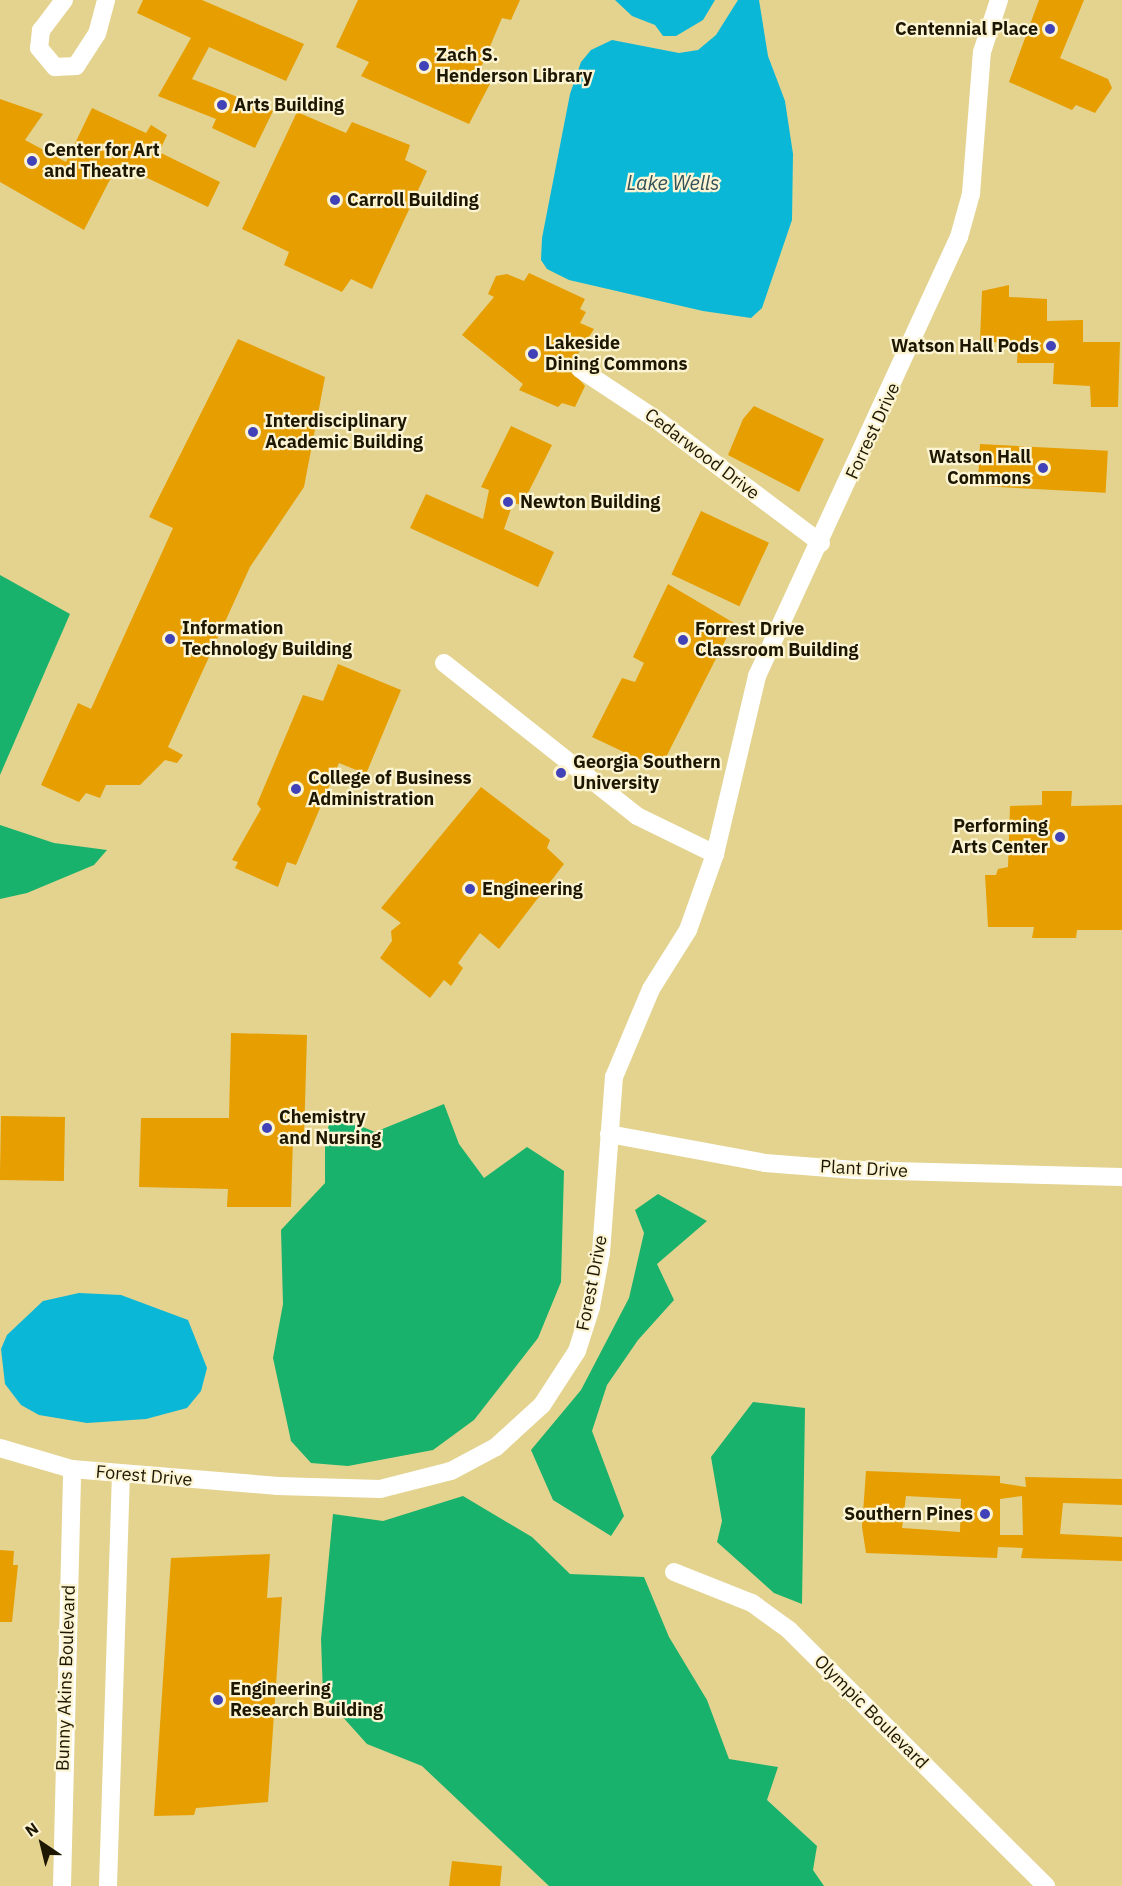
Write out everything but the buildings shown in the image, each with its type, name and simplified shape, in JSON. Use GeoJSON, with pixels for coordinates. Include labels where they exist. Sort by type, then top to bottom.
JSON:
{"type":"FeatureCollection","features":[{"type":"Feature","properties":{"kind":"street"},"geometry":{"type":"LineString","coordinates":[[64,0],[41,30],[39,48],[55,67],[76,66],[97,34],[106,0]]}},
{"type":"Feature","properties":{"kind":"street","name":"Forrest Drive"},"geometry":{"type":"LineString","coordinates":[[716,854],[757,676],[821,543],[959,237],[971,194],[982,52],[999,0]]}},
{"type":"Feature","properties":{"kind":"street","name":"Cedarwood Drive"},"geometry":{"type":"LineString","coordinates":[[580,369],[657,420],[821,543]]}},
{"type":"Feature","properties":{"kind":"street"},"geometry":{"type":"LineString","coordinates":[[444,663],[637,816],[716,854]]}},
{"type":"Feature","properties":{"kind":"street","name":"Forest Drive"},"geometry":{"type":"LineString","coordinates":[[0,1448],[72,1469],[380,1489],[451,1471],[496,1447],[543,1405],[577,1351],[601,1253],[614,1077],[632,1027],[688,930],[716,854]]}},
{"type":"Feature","properties":{"kind":"street","name":"Plant Drive"},"geometry":{"type":"LineString","coordinates":[[609,1134],[765,1163],[855,1170],[1122,1177]]}},
{"type":"Feature","properties":{"kind":"street","name":"Bunny Akins Boulevard"},"geometry":{"type":"LineString","coordinates":[[62,1886],[72,1469]]}},
{"type":"Feature","properties":{"kind":"street"},"geometry":{"type":"LineString","coordinates":[[108,1886],[122,1474]]}},
{"type":"Feature","properties":{"kind":"street","name":"Olympic Boulevard"},"geometry":{"type":"LineString","coordinates":[[674,1572],[752,1603],[789,1630],[1046,1886]]}},
{"type":"Feature","properties":{"kind":"green space"},"geometry":{"type":"Polygon","coordinates":[[[0,575],[70,614],[0,775],[0,575]]]}},
{"type":"Feature","properties":{"kind":"green space"},"geometry":{"type":"Polygon","coordinates":[[[0,825],[54,843],[107,850],[94,865],[27,893],[0,899],[0,825]]]}},
{"type":"Feature","properties":{"kind":"green space"},"geometry":{"type":"Polygon","coordinates":[[[444,1104],[459,1144],[484,1178],[527,1147],[564,1171],[561,1282],[538,1338],[474,1420],[433,1450],[348,1466],[311,1463],[291,1441],[273,1358],[283,1304],[281,1230],[325,1183],[325,1143],[331,1114],[375,1132],[444,1104]]]}},
{"type":"Feature","properties":{"kind":"green space"},"geometry":{"type":"Polygon","coordinates":[[[658,1194],[707,1221],[657,1264],[674,1300],[638,1340],[607,1385],[592,1431],[624,1516],[611,1536],[553,1500],[531,1450],[581,1390],[629,1298],[644,1233],[635,1210],[658,1194]]]}},
{"type":"Feature","properties":{"kind":"green space"},"geometry":{"type":"Polygon","coordinates":[[[753,1402],[805,1408],[802,1604],[774,1593],[717,1542],[722,1521],[711,1457],[753,1402]]]}},
{"type":"Feature","properties":{"kind":"green space"},"geometry":{"type":"Polygon","coordinates":[[[463,1496],[532,1537],[570,1574],[644,1577],[669,1637],[707,1700],[729,1759],[778,1767],[767,1800],[817,1846],[813,1870],[824,1886],[549,1886],[422,1766],[367,1744],[323,1695],[321,1639],[333,1514],[383,1521],[463,1496]]]}},
{"type":"Feature","properties":{"kind":"water"},"geometry":{"type":"Polygon","coordinates":[[[615,0],[715,0],[703,20],[676,36],[663,36],[655,25],[632,16],[615,0]]]}},
{"type":"Feature","properties":{"kind":"water","name":"Lake Wells"},"geometry":{"type":"Polygon","coordinates":[[[738,0],[759,0],[768,56],[785,101],[793,154],[792,220],[762,308],[751,318],[703,311],[569,280],[547,269],[541,260],[542,238],[570,94],[581,62],[591,50],[612,40],[679,53],[698,50],[716,35],[738,0]]]}},
{"type":"Feature","properties":{"kind":"water"},"geometry":{"type":"Polygon","coordinates":[[[79,1293],[121,1295],[188,1320],[207,1368],[201,1391],[187,1408],[146,1419],[87,1423],[39,1415],[21,1405],[5,1384],[1,1349],[7,1335],[43,1301],[79,1293]]]}},
{"type":"Feature","properties":{"kind":"place","name":"Centennial Place"},"geometry":{"type":"Point","coordinates":[1050,29]}},
{"type":"Feature","properties":{"kind":"place","name":"Zach S. Henderson Library"},"geometry":{"type":"Point","coordinates":[424,66]}},
{"type":"Feature","properties":{"kind":"place","name":"Arts Building"},"geometry":{"type":"Point","coordinates":[222,105]}},
{"type":"Feature","properties":{"kind":"place","name":"Center for Art and Theatre"},"geometry":{"type":"Point","coordinates":[32,161]}},
{"type":"Feature","properties":{"kind":"place","name":"Carroll Building"},"geometry":{"type":"Point","coordinates":[335,200]}},
{"type":"Feature","properties":{"kind":"place","name":"Watson Hall Pods"},"geometry":{"type":"Point","coordinates":[1051,346]}},
{"type":"Feature","properties":{"kind":"place","name":"Lakeside Dining Commons"},"geometry":{"type":"Point","coordinates":[533,354]}},
{"type":"Feature","properties":{"kind":"place","name":"Interdisciplinary Academic Building"},"geometry":{"type":"Point","coordinates":[253,432]}},
{"type":"Feature","properties":{"kind":"place","name":"Watson Hall Commons"},"geometry":{"type":"Point","coordinates":[1043,468]}},
{"type":"Feature","properties":{"kind":"place","name":"Newton Building"},"geometry":{"type":"Point","coordinates":[508,502]}},
{"type":"Feature","properties":{"kind":"place","name":"Information Technology Building"},"geometry":{"type":"Point","coordinates":[170,639]}},
{"type":"Feature","properties":{"kind":"place","name":"Forrest Drive Classroom Building"},"geometry":{"type":"Point","coordinates":[683,640]}},
{"type":"Feature","properties":{"kind":"place","name":"Georgia Southern University"},"geometry":{"type":"Point","coordinates":[561,773]}},
{"type":"Feature","properties":{"kind":"place","name":"College of Business Administration"},"geometry":{"type":"Point","coordinates":[296,789]}},
{"type":"Feature","properties":{"kind":"place","name":"Performing Arts Center"},"geometry":{"type":"Point","coordinates":[1060,837]}},
{"type":"Feature","properties":{"kind":"place","name":"Engineering"},"geometry":{"type":"Point","coordinates":[470,889]}},
{"type":"Feature","properties":{"kind":"place","name":"Chemistry and Nursing"},"geometry":{"type":"Point","coordinates":[267,1128]}},
{"type":"Feature","properties":{"kind":"place","name":"Southern Pines"},"geometry":{"type":"Point","coordinates":[985,1514]}},
{"type":"Feature","properties":{"kind":"place","name":"Engineering Research Building"},"geometry":{"type":"Point","coordinates":[218,1700]}}]}
